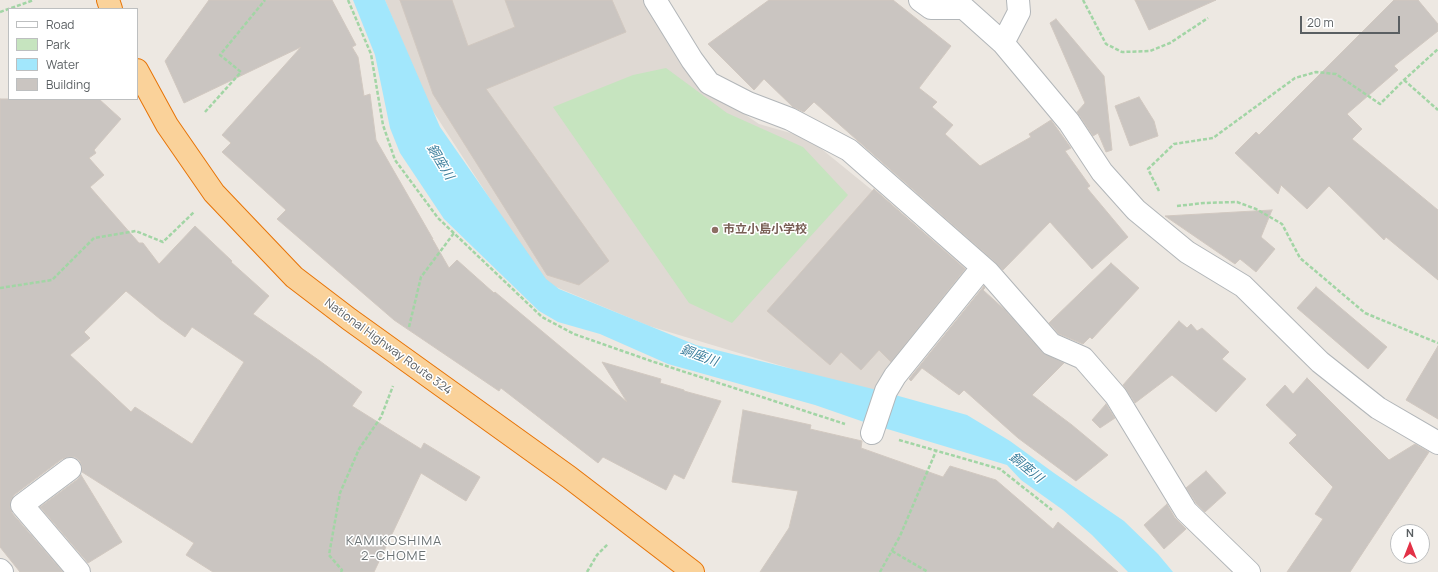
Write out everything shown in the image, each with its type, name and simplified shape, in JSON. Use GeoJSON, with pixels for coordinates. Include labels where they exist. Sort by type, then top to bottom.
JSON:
{"type":"FeatureCollection","features":[{"type":"Feature","properties":{"kind":"highway","name":"National Highway Route 324"},"geometry":{"type":"LineString","coordinates":[[138,72],[168,125],[214,193],[294,277],[349,320],[569,477],[693,572]]}},
{"type":"Feature","properties":{"kind":"street"},"geometry":{"type":"LineString","coordinates":[[655,0],[692,60],[709,83],[748,103],[790,119],[849,150],[988,272],[1050,344],[1083,358],[1116,396],[1186,511],[1249,572]]}},
{"type":"Feature","properties":{"kind":"street"},"geometry":{"type":"LineString","coordinates":[[920,0],[931,8],[959,4],[1003,43],[1069,122],[1102,172],[1136,210],[1187,252],[1243,286],[1320,362],[1378,408],[1438,443]]}},
{"type":"Feature","properties":{"kind":"street"},"geometry":{"type":"LineString","coordinates":[[1003,43],[1019,12],[1018,0]]}},
{"type":"Feature","properties":{"kind":"street"},"geometry":{"type":"LineString","coordinates":[[874,428],[886,391],[895,376],[982,268]]}},
{"type":"Feature","properties":{"kind":"street"},"geometry":{"type":"LineString","coordinates":[[70,469],[22,505],[79,572]]}},
{"type":"Feature","properties":{"kind":"path"},"geometry":{"type":"LineString","coordinates":[[11,8],[34,0]]}},
{"type":"Feature","properties":{"kind":"path"},"geometry":{"type":"LineString","coordinates":[[205,112],[241,72],[220,55],[265,0]]}},
{"type":"Feature","properties":{"kind":"path"},"geometry":{"type":"LineString","coordinates":[[348,0],[371,54],[383,125],[394,160],[438,218],[542,317],[574,334],[651,361],[874,428],[936,451],[1000,469],[1052,510]]}},
{"type":"Feature","properties":{"kind":"path"},"geometry":{"type":"LineString","coordinates":[[1083,0],[1106,44],[1122,52],[1150,51],[1170,43],[1208,18]]}},
{"type":"Feature","properties":{"kind":"path"},"geometry":{"type":"LineString","coordinates":[[1161,194],[1148,169],[1174,144],[1213,138],[1295,78],[1316,72],[1336,74],[1380,104],[1438,48]]}},
{"type":"Feature","properties":{"kind":"path"},"geometry":{"type":"LineString","coordinates":[[1404,80],[1438,110]]}},
{"type":"Feature","properties":{"kind":"path"},"geometry":{"type":"LineString","coordinates":[[0,288],[52,280],[94,238],[136,231],[163,242],[214,193]]}},
{"type":"Feature","properties":{"kind":"path"},"geometry":{"type":"LineString","coordinates":[[1136,210],[1204,203],[1237,202],[1256,209],[1282,224],[1300,258],[1364,313],[1438,343]]}},
{"type":"Feature","properties":{"kind":"path"},"geometry":{"type":"LineString","coordinates":[[341,572],[342,570],[329,555],[340,493],[359,449],[382,417],[403,358],[410,318],[421,277],[454,233]]}},
{"type":"Feature","properties":{"kind":"path"},"geometry":{"type":"LineString","coordinates":[[880,572],[900,536],[936,451]]}},
{"type":"Feature","properties":{"kind":"path"},"geometry":{"type":"LineString","coordinates":[[587,572],[597,555],[614,537],[626,521]]}},
{"type":"Feature","properties":{"kind":"path"},"geometry":{"type":"LineString","coordinates":[[892,551],[928,572]]}},
{"type":"Feature","properties":{"kind":"shaded area","name":"市立小島小学校"},"geometry":{"type":"Polygon","coordinates":[[[385,0],[644,0],[697,82],[759,124],[808,138],[969,269],[880,380],[872,393],[649,326],[544,282],[427,102],[385,0]]]}},
{"type":"Feature","properties":{"kind":"green space"},"geometry":{"type":"Polygon","coordinates":[[[666,68],[727,113],[803,147],[848,195],[732,323],[689,303],[553,107],[633,75],[666,68]]]}},
{"type":"Feature","properties":{"kind":"water","name":"銅座川"},"geometry":{"type":"Polygon","coordinates":[[[353,0],[385,0],[440,127],[546,279],[559,289],[696,345],[877,390],[967,415],[1010,441],[1124,521],[1158,554],[1173,572],[1128,572],[1092,535],[1063,510],[1021,480],[1007,465],[864,422],[815,405],[668,364],[600,334],[558,322],[539,311],[444,219],[400,153],[390,128],[375,55],[353,0]]]}},
{"type":"Feature","properties":{"kind":"building"},"geometry":{"type":"Polygon","coordinates":[[[209,0],[332,0],[356,45],[352,47],[358,57],[364,96],[370,94],[376,140],[449,268],[457,260],[494,293],[495,292],[627,402],[602,362],[661,379],[660,383],[721,401],[684,479],[674,474],[666,490],[603,457],[598,463],[501,388],[499,391],[394,320],[277,219],[286,210],[222,152],[231,143],[222,135],[301,47],[184,103],[165,61],[209,0]]]}},
{"type":"Feature","properties":{"kind":"building"},"geometry":{"type":"Polygon","coordinates":[[[400,0],[452,0],[468,46],[515,27],[505,0],[612,0],[626,32],[486,89],[609,261],[579,285],[547,275],[433,94],[400,0]]]}},
{"type":"Feature","properties":{"kind":"building"},"geometry":{"type":"Polygon","coordinates":[[[769,0],[893,0],[951,46],[919,88],[937,102],[932,107],[953,125],[945,134],[980,166],[1031,137],[1029,134],[1051,120],[1071,148],[1065,151],[1090,186],[1087,188],[1128,237],[1092,269],[1050,222],[1003,270],[814,102],[804,112],[793,107],[764,79],[754,90],[708,44],[769,0]]]}},
{"type":"Feature","properties":{"kind":"building"},"geometry":{"type":"Polygon","coordinates":[[[1135,0],[1216,0],[1149,30],[1135,0]]]}},
{"type":"Feature","properties":{"kind":"building"},"geometry":{"type":"Polygon","coordinates":[[[1394,0],[1418,0],[1438,24],[1438,31],[1394,66],[1398,70],[1347,114],[1362,129],[1352,139],[1438,210],[1438,280],[1386,237],[1384,240],[1329,186],[1307,209],[1281,185],[1278,194],[1235,153],[1256,132],[1259,135],[1394,0]]]}},
{"type":"Feature","properties":{"kind":"building"},"geometry":{"type":"Polygon","coordinates":[[[1056,19],[1104,76],[1112,150],[1106,152],[1098,133],[1093,136],[1077,112],[1085,103],[1050,23],[1056,19]]]}},
{"type":"Feature","properties":{"kind":"building"},"geometry":{"type":"Polygon","coordinates":[[[1139,97],[1154,121],[1158,136],[1130,146],[1115,106],[1139,97]]]}},
{"type":"Feature","properties":{"kind":"building"},"geometry":{"type":"Polygon","coordinates":[[[0,99],[100,100],[121,119],[94,150],[96,153],[89,158],[104,175],[90,187],[139,243],[143,243],[159,264],[195,226],[232,261],[231,262],[269,296],[253,314],[362,392],[352,406],[421,449],[424,443],[480,477],[466,501],[421,473],[374,572],[213,572],[186,555],[194,543],[82,472],[80,461],[75,457],[68,457],[62,459],[14,495],[11,500],[10,507],[12,513],[63,572],[20,572],[0,547],[0,99]],[[126,291],[84,332],[90,338],[70,355],[131,412],[135,407],[192,444],[244,362],[192,327],[185,337],[126,291]]]}},
{"type":"Feature","properties":{"kind":"building"},"geometry":{"type":"Polygon","coordinates":[[[874,189],[965,269],[891,362],[879,350],[861,370],[841,352],[830,365],[767,311],[874,189]]]}},
{"type":"Feature","properties":{"kind":"building"},"geometry":{"type":"Polygon","coordinates":[[[1272,210],[1261,237],[1275,249],[1256,272],[1240,259],[1235,264],[1165,216],[1272,210]]]}},
{"type":"Feature","properties":{"kind":"building"},"geometry":{"type":"Polygon","coordinates":[[[1111,263],[1139,288],[1092,339],[1090,337],[1083,344],[1059,334],[1049,323],[1111,263]]]}},
{"type":"Feature","properties":{"kind":"building"},"geometry":{"type":"Polygon","coordinates":[[[984,286],[985,288],[983,290],[1005,310],[1042,352],[1064,363],[1032,395],[1072,425],[1108,455],[1076,481],[1018,438],[964,390],[959,395],[922,368],[911,381],[909,379],[984,286]]]}},
{"type":"Feature","properties":{"kind":"building"},"geometry":{"type":"Polygon","coordinates":[[[1316,287],[1387,347],[1368,369],[1297,308],[1316,287]]]}},
{"type":"Feature","properties":{"kind":"building"},"geometry":{"type":"Polygon","coordinates":[[[1179,321],[1187,328],[1191,324],[1197,331],[1202,328],[1229,352],[1222,359],[1246,379],[1216,412],[1172,375],[1135,403],[1123,385],[1179,321]]]}},
{"type":"Feature","properties":{"kind":"building"},"geometry":{"type":"Polygon","coordinates":[[[1438,346],[1438,419],[1406,400],[1438,346]]]}},
{"type":"Feature","properties":{"kind":"building"},"geometry":{"type":"Polygon","coordinates":[[[1307,378],[1389,460],[1415,444],[1429,452],[1350,572],[1287,572],[1323,519],[1315,514],[1333,487],[1289,443],[1297,435],[1266,405],[1285,385],[1293,394],[1307,378]]]}},
{"type":"Feature","properties":{"kind":"building"},"geometry":{"type":"Polygon","coordinates":[[[1106,404],[1115,418],[1100,428],[1092,420],[1106,404]]]}},
{"type":"Feature","properties":{"kind":"building"},"geometry":{"type":"Polygon","coordinates":[[[743,410],[811,425],[810,429],[862,441],[861,448],[943,477],[950,466],[996,480],[1053,529],[1058,522],[1118,572],[760,572],[789,528],[798,491],[732,482],[743,410]]]}},
{"type":"Feature","properties":{"kind":"building"},"geometry":{"type":"Polygon","coordinates":[[[1206,471],[1226,493],[1205,512],[1196,503],[1186,488],[1206,471]]]}},
{"type":"Feature","properties":{"kind":"building"},"geometry":{"type":"Polygon","coordinates":[[[81,475],[122,542],[88,563],[40,507],[78,479],[81,475]]]}},
{"type":"Feature","properties":{"kind":"building"},"geometry":{"type":"Polygon","coordinates":[[[1167,504],[1175,518],[1186,529],[1164,549],[1144,525],[1167,504]]]}},
{"type":"Feature","properties":{"kind":"place","name":"市立小島小学校"},"geometry":{"type":"Point","coordinates":[715,230]}},
{"type":"Feature","properties":{"kind":"district","name":"KAMIKOSHIMA 2-CHOME"},"geometry":{"type":"Point","coordinates":[394,548]}}]}
